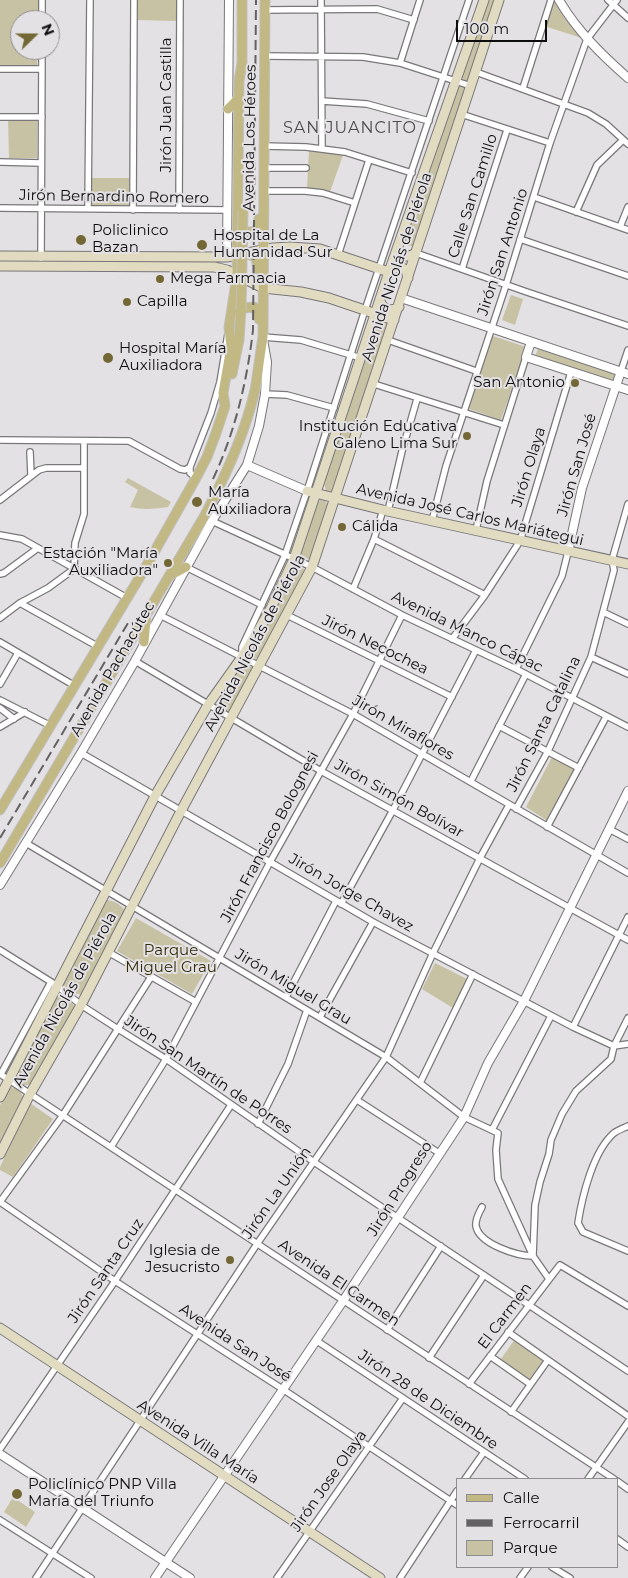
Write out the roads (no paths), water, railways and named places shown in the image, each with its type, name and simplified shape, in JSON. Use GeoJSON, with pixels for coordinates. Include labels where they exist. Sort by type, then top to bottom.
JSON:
{"type":"FeatureCollection","features":[{"type":"Feature","properties":{"kind":"main road","name":"Avenida Los Héroes"},"geometry":{"type":"LineString","coordinates":[[222,483],[246,421],[255,391],[263,335],[265,0]]}},
{"type":"Feature","properties":{"kind":"main road","name":"Avenida Nicolás de Piérola"},"geometry":{"type":"LineString","coordinates":[[0,1097],[54,984],[155,796],[208,705],[242,657],[272,608],[294,559],[312,493],[361,358],[484,0]]}},
{"type":"Feature","properties":{"kind":"main road","name":"Avenida Nicolás de Piérola"},"geometry":{"type":"LineString","coordinates":[[0,1154],[30,1094],[81,1004],[181,811],[312,567],[374,384],[499,0]]}},
{"type":"Feature","properties":{"kind":"main road","name":"Avenida Los Héroes"},"geometry":{"type":"LineString","coordinates":[[195,479],[207,457],[225,406],[223,393],[230,347],[230,327],[236,310],[237,276],[241,254],[238,229],[238,98],[242,63],[240,2]]}},
{"type":"Feature","properties":{"kind":"main road"},"geometry":{"type":"LineString","coordinates":[[225,406],[239,340],[236,310],[243,211],[244,81],[242,63]]}},
{"type":"Feature","properties":{"kind":"main road"},"geometry":{"type":"LineString","coordinates":[[228,109],[238,98]]}},
{"type":"Feature","properties":{"kind":"main road"},"geometry":{"type":"LineString","coordinates":[[238,229],[250,232],[258,230],[259,200],[264,191]]}},
{"type":"Feature","properties":{"kind":"main road"},"geometry":{"type":"LineString","coordinates":[[0,256],[227,257],[290,247],[320,249],[389,272],[396,267],[401,267],[406,270],[408,278]]}},
{"type":"Feature","properties":{"kind":"main road"},"geometry":{"type":"LineString","coordinates":[[398,247],[405,256],[411,256],[416,253]]}},
{"type":"Feature","properties":{"kind":"main road"},"geometry":{"type":"LineString","coordinates":[[241,254],[256,256],[258,281],[263,286]]}},
{"type":"Feature","properties":{"kind":"main road"},"geometry":{"type":"LineString","coordinates":[[96,256],[96,267]]}},
{"type":"Feature","properties":{"kind":"main road"},"geometry":{"type":"LineString","coordinates":[[181,256],[185,261],[181,266]]}},
{"type":"Feature","properties":{"kind":"main road"},"geometry":{"type":"LineString","coordinates":[[0,266],[214,267],[227,270],[263,286],[329,298],[394,320]]}},
{"type":"Feature","properties":{"kind":"main road"},"geometry":{"type":"LineString","coordinates":[[380,301],[388,309],[394,309],[400,302]]}},
{"type":"Feature","properties":{"kind":"main road"},"geometry":{"type":"LineString","coordinates":[[236,310],[244,307],[255,308],[259,315],[260,329],[263,335]]}},
{"type":"Feature","properties":{"kind":"main road","name":"Avenida Pachacútec"},"geometry":{"type":"LineString","coordinates":[[0,810],[127,598],[195,479]]}},
{"type":"Feature","properties":{"kind":"main road","name":"Avenida Pachacútec"},"geometry":{"type":"LineString","coordinates":[[0,863],[170,575],[222,483]]}},
{"type":"Feature","properties":{"kind":"main road","name":"Avenida José Carlos Mariátegui"},"geometry":{"type":"LineString","coordinates":[[312,493],[385,511],[628,564]]}},
{"type":"Feature","properties":{"kind":"main road"},"geometry":{"type":"LineString","coordinates":[[170,575],[186,567]]}},
{"type":"Feature","properties":{"kind":"main road"},"geometry":{"type":"LineString","coordinates":[[144,642],[146,616]]}},
{"type":"Feature","properties":{"kind":"main road","name":"Avenida Villa María"},"geometry":{"type":"LineString","coordinates":[[0,1328],[380,1578]]}},
{"type":"Feature","properties":{"kind":"street"},"geometry":{"type":"LineString","coordinates":[[88,209],[90,0]]}},
{"type":"Feature","properties":{"kind":"street"},"geometry":{"type":"LineString","coordinates":[[134,0],[134,210]]}},
{"type":"Feature","properties":{"kind":"street","name":"Jirón Juan Castilla"},"geometry":{"type":"LineString","coordinates":[[179,210],[180,0]]}},
{"type":"Feature","properties":{"kind":"street","name":"Avenida Los Héroes"},"geometry":{"type":"LineString","coordinates":[[227,257],[229,0]]}},
{"type":"Feature","properties":{"kind":"street"},"geometry":{"type":"LineString","coordinates":[[321,0],[322,149]]}},
{"type":"Feature","properties":{"kind":"street"},"geometry":{"type":"LineString","coordinates":[[400,63],[420,0]]}},
{"type":"Feature","properties":{"kind":"street","name":"Avenida Nicolás de Piérola"},"geometry":{"type":"LineString","coordinates":[[242,657],[242,647],[312,493],[334,408],[364,310],[470,0]]}},
{"type":"Feature","properties":{"kind":"street"},"geometry":{"type":"LineString","coordinates":[[523,88],[550,0]]}},
{"type":"Feature","properties":{"kind":"street"},"geometry":{"type":"LineString","coordinates":[[559,0],[570,19],[587,39],[628,78]]}},
{"type":"Feature","properties":{"kind":"street"},"geometry":{"type":"LineString","coordinates":[[612,2],[628,18]]}},
{"type":"Feature","properties":{"kind":"street","name":"Jirón San Antonio"},"geometry":{"type":"LineString","coordinates":[[432,521],[462,412],[506,285],[550,144],[587,39],[612,2]]}},
{"type":"Feature","properties":{"kind":"street"},"geometry":{"type":"LineString","coordinates":[[265,10],[377,9],[414,20]]}},
{"type":"Feature","properties":{"kind":"street"},"geometry":{"type":"LineString","coordinates":[[265,56],[363,56],[400,63],[471,86]]}},
{"type":"Feature","properties":{"kind":"street"},"geometry":{"type":"LineString","coordinates":[[40,266],[42,60]]}},
{"type":"Feature","properties":{"kind":"street"},"geometry":{"type":"LineString","coordinates":[[0,69],[42,69]]}},
{"type":"Feature","properties":{"kind":"street"},"geometry":{"type":"LineString","coordinates":[[476,72],[588,112],[606,124],[626,142],[597,165],[576,212]]}},
{"type":"Feature","properties":{"kind":"street"},"geometry":{"type":"LineString","coordinates":[[322,101],[367,104],[428,121]]}},
{"type":"Feature","properties":{"kind":"street"},"geometry":{"type":"LineString","coordinates":[[461,114],[550,144]]}},
{"type":"Feature","properties":{"kind":"street"},"geometry":{"type":"LineString","coordinates":[[0,117],[42,117]]}},
{"type":"Feature","properties":{"kind":"street","name":"Calle San Camillo"},"geometry":{"type":"LineString","coordinates":[[462,270],[507,130]]}},
{"type":"Feature","properties":{"kind":"street"},"geometry":{"type":"LineString","coordinates":[[264,146],[345,152],[412,173]]}},
{"type":"Feature","properties":{"kind":"street"},"geometry":{"type":"LineString","coordinates":[[338,255],[369,160]]}},
{"type":"Feature","properties":{"kind":"street"},"geometry":{"type":"LineString","coordinates":[[0,162],[41,163]]}},
{"type":"Feature","properties":{"kind":"street"},"geometry":{"type":"LineString","coordinates":[[264,168],[306,168]]}},
{"type":"Feature","properties":{"kind":"street"},"geometry":{"type":"LineString","coordinates":[[264,191],[323,193],[355,203]]}},
{"type":"Feature","properties":{"kind":"street"},"geometry":{"type":"LineString","coordinates":[[534,197],[628,230]]}},
{"type":"Feature","properties":{"kind":"street"},"geometry":{"type":"LineString","coordinates":[[620,227],[628,207]]}},
{"type":"Feature","properties":{"kind":"street","name":"Jirón Bernardino Romero"},"geometry":{"type":"LineString","coordinates":[[0,208],[228,210]]}},
{"type":"Feature","properties":{"kind":"street"},"geometry":{"type":"LineString","coordinates":[[520,239],[628,276]]}},
{"type":"Feature","properties":{"kind":"street"},"geometry":{"type":"LineString","coordinates":[[416,253],[628,326]]}},
{"type":"Feature","properties":{"kind":"street"},"geometry":{"type":"LineString","coordinates":[[400,302],[491,328],[624,373]]}},
{"type":"Feature","properties":{"kind":"street","name":"Avenida Los Héroes"},"geometry":{"type":"LineString","coordinates":[[190,467],[211,413],[220,382],[225,344],[230,327]]}},
{"type":"Feature","properties":{"kind":"street"},"geometry":{"type":"LineString","coordinates":[[263,335],[301,340],[361,358]]}},
{"type":"Feature","properties":{"kind":"street","name":"Avenida Los Héroes"},"geometry":{"type":"LineString","coordinates":[[247,465],[259,426],[265,394],[267,362],[263,335]]}},
{"type":"Feature","properties":{"kind":"street"},"geometry":{"type":"LineString","coordinates":[[388,340],[476,371]]}},
{"type":"Feature","properties":{"kind":"street"},"geometry":{"type":"LineString","coordinates":[[476,530],[487,481],[531,342]]}},
{"type":"Feature","properties":{"kind":"street","name":"Jirón San José"},"geometry":{"type":"LineString","coordinates":[[516,669],[562,576],[582,488],[615,386],[624,373],[628,350]]}},
{"type":"Feature","properties":{"kind":"street"},"geometry":{"type":"LineString","coordinates":[[526,357],[628,390]]}},
{"type":"Feature","properties":{"kind":"street","name":"Jirón Olaya"},"geometry":{"type":"LineString","coordinates":[[452,639],[485,595],[520,541],[571,372]]}},
{"type":"Feature","properties":{"kind":"street"},"geometry":{"type":"LineString","coordinates":[[374,384],[504,425]]}},
{"type":"Feature","properties":{"kind":"street"},"geometry":{"type":"LineString","coordinates":[[265,394],[287,395],[334,408]]}},
{"type":"Feature","properties":{"kind":"street"},"geometry":{"type":"LineString","coordinates":[[354,589],[385,511],[417,399]]}},
{"type":"Feature","properties":{"kind":"street"},"geometry":{"type":"LineString","coordinates":[[0,440],[129,441],[180,469],[185,470],[190,467],[190,473],[195,479]]}},
{"type":"Feature","properties":{"kind":"street"},"geometry":{"type":"LineString","coordinates":[[74,569],[75,542],[84,514],[84,441]]}},
{"type":"Feature","properties":{"kind":"street"},"geometry":{"type":"LineString","coordinates":[[30,452],[31,475]]}},
{"type":"Feature","properties":{"kind":"street"},"geometry":{"type":"LineString","coordinates":[[247,465],[312,493]]}},
{"type":"Feature","properties":{"kind":"street","name":"Avenida Pachacútec"},"geometry":{"type":"LineString","coordinates":[[0,885],[81,753],[135,661],[212,521],[247,465]]}},
{"type":"Feature","properties":{"kind":"street"},"geometry":{"type":"LineString","coordinates":[[0,500],[31,475],[46,468],[84,468]]}},
{"type":"Feature","properties":{"kind":"street","name":"Jirón Santa Catalina"},"geometry":{"type":"LineString","coordinates":[[516,809],[548,751],[591,657],[614,570],[612,560],[628,504]]}},
{"type":"Feature","properties":{"kind":"street","name":"Avenida Manco Cápac"},"geometry":{"type":"LineString","coordinates":[[212,521],[312,567],[402,615],[516,669],[628,728]]}},
{"type":"Feature","properties":{"kind":"street"},"geometry":{"type":"LineString","coordinates":[[0,535],[22,539],[127,598]]}},
{"type":"Feature","properties":{"kind":"street"},"geometry":{"type":"LineString","coordinates":[[374,539],[485,595]]}},
{"type":"Feature","properties":{"kind":"street"},"geometry":{"type":"LineString","coordinates":[[0,574],[38,548]]}},
{"type":"Feature","properties":{"kind":"street"},"geometry":{"type":"LineString","coordinates":[[186,567],[262,605]]}},
{"type":"Feature","properties":{"kind":"street"},"geometry":{"type":"LineString","coordinates":[[0,618],[20,603],[38,595],[74,569]]}},
{"type":"Feature","properties":{"kind":"street"},"geometry":{"type":"LineString","coordinates":[[20,603],[97,646]]}},
{"type":"Feature","properties":{"kind":"street"},"geometry":{"type":"LineString","coordinates":[[603,612],[628,624]]}},
{"type":"Feature","properties":{"kind":"street","name":"Jirón Miraflores"},"geometry":{"type":"LineString","coordinates":[[160,615],[353,714],[628,873]]}},
{"type":"Feature","properties":{"kind":"street","name":"Jirón Francisco Bolognesi"},"geometry":{"type":"LineString","coordinates":[[111,1147],[166,1058],[221,958],[270,862],[353,714],[402,615]]}},
{"type":"Feature","properties":{"kind":"street","name":"Jirón Necochea"},"geometry":{"type":"LineString","coordinates":[[287,616],[452,697]]}},
{"type":"Feature","properties":{"kind":"street"},"geometry":{"type":"LineString","coordinates":[[0,642],[75,686]]}},
{"type":"Feature","properties":{"kind":"street"},"geometry":{"type":"LineString","coordinates":[[286,997],[393,810],[476,650]]}},
{"type":"Feature","properties":{"kind":"street"},"geometry":{"type":"LineString","coordinates":[[0,684],[18,653]]}},
{"type":"Feature","properties":{"kind":"street"},"geometry":{"type":"LineString","coordinates":[[591,657],[628,674]]}},
{"type":"Feature","properties":{"kind":"street","name":"Jirón Simón Bolívar"},"geometry":{"type":"LineString","coordinates":[[135,661],[321,771],[628,940]]}},
{"type":"Feature","properties":{"kind":"street"},"geometry":{"type":"LineString","coordinates":[[471,782],[526,674]]}},
{"type":"Feature","properties":{"kind":"street"},"geometry":{"type":"LineString","coordinates":[[0,700],[51,726]]}},
{"type":"Feature","properties":{"kind":"street"},"geometry":{"type":"LineString","coordinates":[[0,708],[14,719]]}},
{"type":"Feature","properties":{"kind":"street"},"geometry":{"type":"LineString","coordinates":[[0,727],[25,712]]}},
{"type":"Feature","properties":{"kind":"street"},"geometry":{"type":"LineString","coordinates":[[547,827],[606,717]]}},
{"type":"Feature","properties":{"kind":"street"},"geometry":{"type":"LineString","coordinates":[[499,726],[579,768]]}},
{"type":"Feature","properties":{"kind":"street","name":"Jirón Jorge Chavez"},"geometry":{"type":"LineString","coordinates":[[81,753],[373,922],[551,1016],[614,1046]]}},
{"type":"Feature","properties":{"kind":"street","name":"Jirón Progreso"},"geometry":{"type":"LineString","coordinates":[[155,1578],[344,1301],[464,1117],[488,1063],[524,1001],[628,791]]}},
{"type":"Feature","properties":{"kind":"street","name":"Jirón La Unión"},"geometry":{"type":"LineString","coordinates":[[36,1578],[257,1244],[386,1057],[433,953],[480,858],[509,805]]}},
{"type":"Feature","properties":{"kind":"street"},"geometry":{"type":"LineString","coordinates":[[609,829],[628,839]]}},
{"type":"Feature","properties":{"kind":"street","name":"Jirón Miguel Grau"},"geometry":{"type":"LineString","coordinates":[[26,843],[386,1057],[464,1117],[495,1131]]}},
{"type":"Feature","properties":{"kind":"street"},"geometry":{"type":"LineString","coordinates":[[573,1027],[628,917]]}},
{"type":"Feature","properties":{"kind":"street"},"geometry":{"type":"LineString","coordinates":[[320,1017],[373,922]]}},
{"type":"Feature","properties":{"kind":"street","name":"Jirón San Martín de Porres"},"geometry":{"type":"LineString","coordinates":[[0,950],[54,984],[118,1029],[166,1058],[314,1162],[628,1371]]}},
{"type":"Feature","properties":{"kind":"street"},"geometry":{"type":"LineString","coordinates":[[108,952],[196,1002]]}},
{"type":"Feature","properties":{"kind":"street"},"geometry":{"type":"LineString","coordinates":[[420,1084],[473,974]]}},
{"type":"Feature","properties":{"kind":"street"},"geometry":{"type":"LineString","coordinates":[[0,1202],[63,1115],[151,977]]}},
{"type":"Feature","properties":{"kind":"street"},"geometry":{"type":"LineString","coordinates":[[0,1074],[54,984]]}},
{"type":"Feature","properties":{"kind":"street"},"geometry":{"type":"LineString","coordinates":[[258,1124],[288,1064],[307,1010]]}},
{"type":"Feature","properties":{"kind":"street"},"geometry":{"type":"LineString","coordinates":[[549,1278],[533,1256],[498,1178],[495,1131],[551,1016]]}},
{"type":"Feature","properties":{"kind":"street"},"geometry":{"type":"LineString","coordinates":[[533,1256],[536,1205],[551,1140],[562,1114],[576,1091],[610,1059],[614,1046],[628,1018]]}},
{"type":"Feature","properties":{"kind":"street"},"geometry":{"type":"LineString","coordinates":[[614,1046],[628,1044]]}},
{"type":"Feature","properties":{"kind":"street","name":"Avenida El Carmen"},"geometry":{"type":"LineString","coordinates":[[0,1074],[612,1478]]}},
{"type":"Feature","properties":{"kind":"street"},"geometry":{"type":"LineString","coordinates":[[357,1100],[439,1153]]}},
{"type":"Feature","properties":{"kind":"street","name":"Jirón Santa Cruz"},"geometry":{"type":"LineString","coordinates":[[0,1449],[115,1281],[231,1105]]}},
{"type":"Feature","properties":{"kind":"street"},"geometry":{"type":"LineString","coordinates":[[628,1126],[614,1133],[603,1147],[592,1168],[578,1223],[583,1232],[628,1251]]}},
{"type":"Feature","properties":{"kind":"street","name":"Avenida San José"},"geometry":{"type":"LineString","coordinates":[[0,1202],[115,1281],[456,1504]]}},
{"type":"Feature","properties":{"kind":"street"},"geometry":{"type":"LineString","coordinates":[[482,1207],[476,1221],[476,1228],[482,1236],[506,1251],[522,1256],[533,1256]]}},
{"type":"Feature","properties":{"kind":"street"},"geometry":{"type":"LineString","coordinates":[[387,1330],[441,1246]]}},
{"type":"Feature","properties":{"kind":"street","name":"El Carmen"},"geometry":{"type":"LineString","coordinates":[[469,1384],[559,1266],[562,1265],[628,1306]]}},
{"type":"Feature","properties":{"kind":"street"},"geometry":{"type":"LineString","coordinates":[[429,1358],[484,1275]]}},
{"type":"Feature","properties":{"kind":"street"},"geometry":{"type":"LineString","coordinates":[[508,1332],[628,1416]]}},
{"type":"Feature","properties":{"kind":"street","name":"Jirón 28 de Diciembre"},"geometry":{"type":"LineString","coordinates":[[317,1341],[523,1478]]}},
{"type":"Feature","properties":{"kind":"street"},"geometry":{"type":"LineString","coordinates":[[490,1356],[530,1384]]}},
{"type":"Feature","properties":{"kind":"street"},"geometry":{"type":"LineString","coordinates":[[511,1412],[548,1360]]}},
{"type":"Feature","properties":{"kind":"street","name":"Jirón Jose Olaya"},"geometry":{"type":"LineString","coordinates":[[277,1578],[403,1398]]}},
{"type":"Feature","properties":{"kind":"street"},"geometry":{"type":"LineString","coordinates":[[589,1478],[628,1422]]}},
{"type":"Feature","properties":{"kind":"street"},"geometry":{"type":"LineString","coordinates":[[466,1478],[484,1452]]}},
{"type":"Feature","properties":{"kind":"street"},"geometry":{"type":"LineString","coordinates":[[0,1454],[190,1578]]}},
{"type":"Feature","properties":{"kind":"street"},"geometry":{"type":"LineString","coordinates":[[400,1578],[456,1492]]}},
{"type":"Feature","properties":{"kind":"street"},"geometry":{"type":"LineString","coordinates":[[0,1520],[91,1578]]}},
{"type":"Feature","properties":{"kind":"street"},"geometry":{"type":"LineString","coordinates":[[554,1568],[570,1578]]}},
{"type":"Feature","properties":{"kind":"railway"},"geometry":{"type":"LineString","coordinates":[[213,479],[234,425],[247,369],[253,330],[256,0]]}},
{"type":"Feature","properties":{"kind":"railway"},"geometry":{"type":"LineString","coordinates":[[0,838],[128,623]]}},
{"type":"Feature","properties":{"kind":"place","name":"Policlinico Bazan"},"geometry":{"type":"Point","coordinates":[81,240]}},
{"type":"Feature","properties":{"kind":"place","name":"Hospital de La Humanidad Sur"},"geometry":{"type":"Point","coordinates":[202,245]}},
{"type":"Feature","properties":{"kind":"place","name":"Mega Farmacia"},"geometry":{"type":"Point","coordinates":[160,279]}},
{"type":"Feature","properties":{"kind":"place","name":"Capilla"},"geometry":{"type":"Point","coordinates":[127,302]}},
{"type":"Feature","properties":{"kind":"place","name":"Hospital María Auxiliadora"},"geometry":{"type":"Point","coordinates":[108,358]}},
{"type":"Feature","properties":{"kind":"place","name":"San Antonio"},"geometry":{"type":"Point","coordinates":[575,383]}},
{"type":"Feature","properties":{"kind":"place","name":"Institución Educativa Galeno Lima Sur"},"geometry":{"type":"Point","coordinates":[467,436]}},
{"type":"Feature","properties":{"kind":"place","name":"María Auxiliadora"},"geometry":{"type":"Point","coordinates":[197,502]}},
{"type":"Feature","properties":{"kind":"place","name":"Cálida"},"geometry":{"type":"Point","coordinates":[342,527]}},
{"type":"Feature","properties":{"kind":"place","name":"Estación \"María Auxiliadora\""},"geometry":{"type":"Point","coordinates":[168,563]}},
{"type":"Feature","properties":{"kind":"place","name":"Iglesia de Jesucristo"},"geometry":{"type":"Point","coordinates":[230,1260]}},
{"type":"Feature","properties":{"kind":"place","name":"Policlínico PNP Villa María del Triunfo"},"geometry":{"type":"Point","coordinates":[17,1494]}},
{"type":"Feature","properties":{"kind":"district","name":"SAN JUANCITO"},"geometry":{"type":"Point","coordinates":[350,128]}},
{"type":"Feature","properties":{"kind":"park label","name":"Parque Miguel Grau"},"geometry":{"type":"Point","coordinates":[171,960]}}]}
